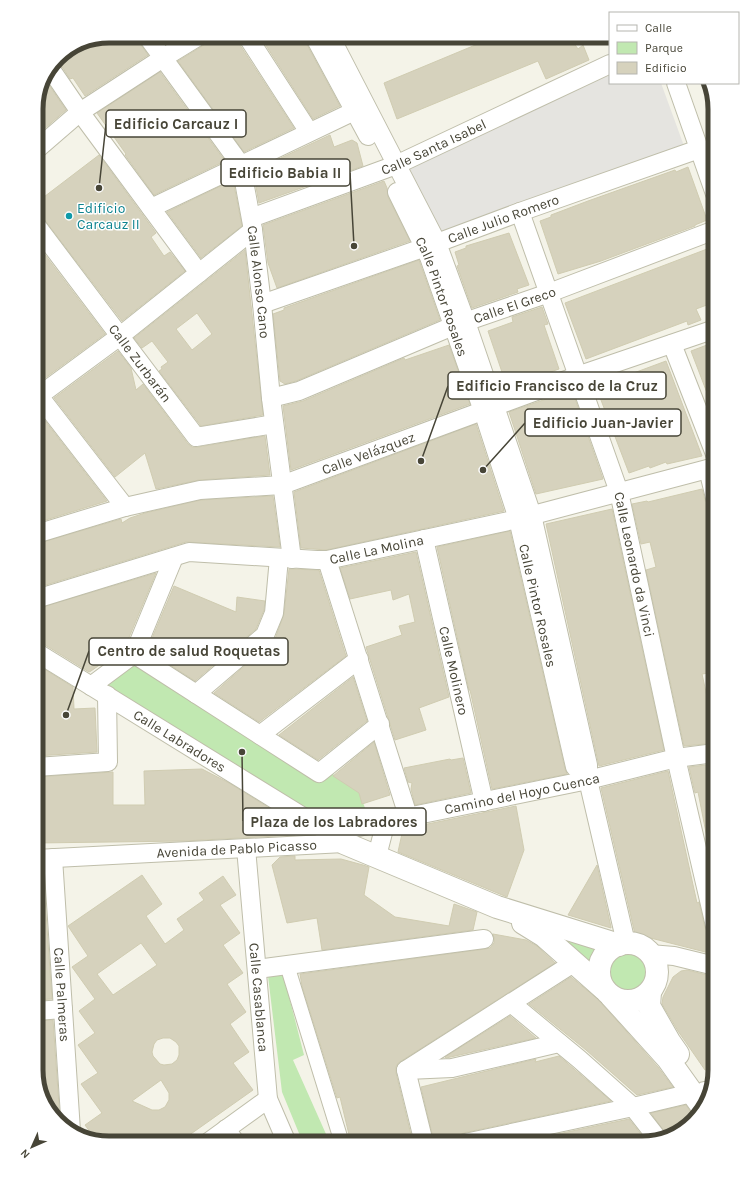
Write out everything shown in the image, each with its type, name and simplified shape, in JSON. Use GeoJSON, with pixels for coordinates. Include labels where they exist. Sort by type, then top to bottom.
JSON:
{"type":"FeatureCollection","features":[{"type":"Feature","properties":{"kind":"street","name":"Calle Alonso Cano"},"geometry":{"type":"LineString","coordinates":[[152,43],[241,165],[252,224],[282,485],[285,558],[274,613],[265,635],[196,694]]}},
{"type":"Feature","properties":{"kind":"street"},"geometry":{"type":"LineString","coordinates":[[43,144],[80,112],[188,43]]}},
{"type":"Feature","properties":{"kind":"street"},"geometry":{"type":"LineString","coordinates":[[252,43],[309,132]]}},
{"type":"Feature","properties":{"kind":"street","name":"Calle Pintor Rosales"},"geometry":{"type":"LineString","coordinates":[[318,43],[360,108],[431,245],[429,257],[460,324],[489,409],[525,517],[575,767],[588,780],[622,944]]}},
{"type":"Feature","properties":{"kind":"street","name":"Calle Pintor Rosales"},"geometry":{"type":"LineString","coordinates":[[333,43],[360,108]]}},
{"type":"Feature","properties":{"kind":"street","name":"Calle Santa Isabel"},"geometry":{"type":"LineString","coordinates":[[43,391],[120,336],[199,273],[252,224],[391,167],[609,64]]}},
{"type":"Feature","properties":{"kind":"street"},"geometry":{"type":"LineString","coordinates":[[54,73],[80,112],[199,273]]}},
{"type":"Feature","properties":{"kind":"street"},"geometry":{"type":"LineString","coordinates":[[676,84],[708,174]]}},
{"type":"Feature","properties":{"kind":"street"},"geometry":{"type":"LineString","coordinates":[[151,208],[360,108]]}},
{"type":"Feature","properties":{"kind":"street","name":"Calle Julio Romero"},"geometry":{"type":"LineString","coordinates":[[262,304],[699,149]]}},
{"type":"Feature","properties":{"kind":"street","name":"Calle Leonardo da Vinci"},"geometry":{"type":"LineString","coordinates":[[520,212],[619,492],[676,758],[708,896]]}},
{"type":"Feature","properties":{"kind":"street","name":"Calle El Greco"},"geometry":{"type":"LineString","coordinates":[[271,398],[299,391],[460,324],[548,293],[708,233]]}},
{"type":"Feature","properties":{"kind":"street","name":"Calle Zurbarán"},"geometry":{"type":"LineString","coordinates":[[43,234],[196,437],[274,424]]}},
{"type":"Feature","properties":{"kind":"street","name":"Calle Velázquez"},"geometry":{"type":"LineString","coordinates":[[43,532],[125,507],[200,490],[282,485],[577,376],[708,331]]}},
{"type":"Feature","properties":{"kind":"street"},"geometry":{"type":"LineString","coordinates":[[672,344],[708,448]]}},
{"type":"Feature","properties":{"kind":"street"},"geometry":{"type":"LineString","coordinates":[[43,403],[125,507]]}},
{"type":"Feature","properties":{"kind":"street","name":"Calle La Molina"},"geometry":{"type":"LineString","coordinates":[[43,597],[189,552],[328,560],[525,517],[619,492],[708,465]]}},
{"type":"Feature","properties":{"kind":"street","name":"Calle Molinero"},"geometry":{"type":"LineString","coordinates":[[424,539],[484,802]]}},
{"type":"Feature","properties":{"kind":"street"},"geometry":{"type":"LineString","coordinates":[[91,686],[134,654],[174,557]]}},
{"type":"Feature","properties":{"kind":"street"},"geometry":{"type":"LineString","coordinates":[[328,560],[408,816]]}},
{"type":"Feature","properties":{"kind":"street"},"geometry":{"type":"LineString","coordinates":[[134,654],[319,773],[380,724]]}},
{"type":"Feature","properties":{"kind":"street","name":"Calle Labradores"},"geometry":{"type":"LineString","coordinates":[[43,656],[337,838]]}},
{"type":"Feature","properties":{"kind":"street"},"geometry":{"type":"LineString","coordinates":[[260,735],[359,659]]}},
{"type":"Feature","properties":{"kind":"street"},"geometry":{"type":"LineString","coordinates":[[43,767],[108,762],[106,696]]}},
{"type":"Feature","properties":{"kind":"street","name":"Camino del Hoyo Cuenca"},"geometry":{"type":"LineString","coordinates":[[337,838],[386,821],[408,816],[588,780],[676,758],[708,754]]}},
{"type":"Feature","properties":{"kind":"street"},"geometry":{"type":"LineString","coordinates":[[376,856],[386,821]]}},
{"type":"Feature","properties":{"kind":"street","name":"Avenida de Pablo Picasso"},"geometry":{"type":"LineString","coordinates":[[44,859],[246,848],[337,838],[497,907],[622,944]]}},
{"type":"Feature","properties":{"kind":"street","name":"Calle Casablanca"},"geometry":{"type":"LineString","coordinates":[[246,848],[268,1099],[284,1136]]}},
{"type":"Feature","properties":{"kind":"street","name":"Calle Palmeras"},"geometry":{"type":"LineString","coordinates":[[44,859],[63,1009],[69,1122]]}},
{"type":"Feature","properties":{"kind":"street","name":"Avenida de Pablo Picasso"},"geometry":{"type":"LineString","coordinates":[[497,907],[544,936],[575,962],[608,993],[703,1096]]}},
{"type":"Feature","properties":{"kind":"street"},"geometry":{"type":"LineString","coordinates":[[257,969],[484,939]]}},
{"type":"Feature","properties":{"kind":"street"},"geometry":{"type":"LineString","coordinates":[[622,944],[635,944],[650,954],[657,969],[654,985],[650,992],[636,1000],[623,1001],[608,993],[599,974],[602,960],[606,953],[622,944]]}},
{"type":"Feature","properties":{"kind":"street"},"geometry":{"type":"LineString","coordinates":[[650,954],[674,956],[708,964]]}},
{"type":"Feature","properties":{"kind":"street"},"geometry":{"type":"LineString","coordinates":[[406,1070],[575,962]]}},
{"type":"Feature","properties":{"kind":"street"},"geometry":{"type":"LineString","coordinates":[[287,965],[340,1136]]}},
{"type":"Feature","properties":{"kind":"street"},"geometry":{"type":"LineString","coordinates":[[650,992],[649,1006],[703,1096]]}},
{"type":"Feature","properties":{"kind":"street"},"geometry":{"type":"LineString","coordinates":[[511,1003],[633,1107],[654,1135]]}},
{"type":"Feature","properties":{"kind":"street"},"geometry":{"type":"LineString","coordinates":[[43,1010],[63,1009]]}},
{"type":"Feature","properties":{"kind":"street"},"geometry":{"type":"LineString","coordinates":[[406,1070],[452,1068],[559,1043]]}},
{"type":"Feature","properties":{"kind":"street"},"geometry":{"type":"LineString","coordinates":[[406,1070],[422,1136]]}},
{"type":"Feature","properties":{"kind":"street"},"geometry":{"type":"LineString","coordinates":[[514,1136],[633,1107],[702,1096]]}},
{"type":"Feature","properties":{"kind":"street"},"geometry":{"type":"LineString","coordinates":[[231,1136],[268,1099]]}},
{"type":"Feature","properties":{"kind":"green space"},"geometry":{"type":"Polygon","coordinates":[[[134,654],[324,768],[359,792],[371,824],[329,833],[91,686],[134,654]]]}},
{"type":"Feature","properties":{"kind":"green space"},"geometry":{"type":"Polygon","coordinates":[[[550,934],[603,949],[596,961],[594,974],[550,934]]]}},
{"type":"Feature","properties":{"kind":"green space"},"geometry":{"type":"Polygon","coordinates":[[[628,948],[639,953],[646,959],[650,967],[651,976],[649,984],[643,991],[635,995],[624,997],[603,976],[607,960],[613,954],[628,948]]]}},
{"type":"Feature","properties":{"kind":"green space"},"geometry":{"type":"Polygon","coordinates":[[[283,973],[304,1055],[293,1060],[327,1136],[300,1136],[282,1092],[268,976],[283,973]]]}},
{"type":"Feature","properties":{"kind":"shaded area"},"geometry":{"type":"Polygon","coordinates":[[[609,53],[609,84],[661,84],[684,146],[442,234],[398,154],[609,53]]]}},
{"type":"Feature","properties":{"kind":"building"},"geometry":{"type":"Polygon","coordinates":[[[140,43],[148,55],[85,96],[73,78],[70,79],[61,65],[62,62],[73,54],[84,48],[97,44],[140,43]]]}},
{"type":"Feature","properties":{"kind":"building"},"geometry":{"type":"Polygon","coordinates":[[[206,43],[239,43],[294,128],[244,152],[178,61],[206,43]]]}},
{"type":"Feature","properties":{"kind":"building"},"geometry":{"type":"Polygon","coordinates":[[[264,43],[306,43],[340,106],[313,119],[264,43]]]}},
{"type":"Feature","properties":{"kind":"building"},"geometry":{"type":"Polygon","coordinates":[[[480,43],[574,43],[578,49],[583,45],[589,60],[546,79],[538,61],[397,119],[384,83],[480,43]]]}},
{"type":"Feature","properties":{"kind":"building"},"geometry":{"type":"Polygon","coordinates":[[[160,72],[225,161],[154,195],[97,113],[160,72]]]}},
{"type":"Feature","properties":{"kind":"building"},"geometry":{"type":"Polygon","coordinates":[[[48,84],[66,110],[43,130],[43,105],[48,84]]]}},
{"type":"Feature","properties":{"kind":"building"},"geometry":{"type":"Polygon","coordinates":[[[330,135],[334,147],[352,140],[357,143],[363,166],[259,203],[253,171],[330,135]]]}},
{"type":"Feature","properties":{"kind":"building"},"geometry":{"type":"Polygon","coordinates":[[[99,155],[156,233],[151,237],[164,256],[170,252],[185,271],[122,321],[43,218],[43,198],[99,155]]]}},
{"type":"Feature","properties":{"kind":"building"},"geometry":{"type":"Polygon","coordinates":[[[688,167],[707,220],[695,226],[601,261],[558,274],[540,221],[551,217],[551,215],[588,201],[675,170],[676,172],[688,167]]]}},
{"type":"Feature","properties":{"kind":"building"},"geometry":{"type":"Polygon","coordinates":[[[233,180],[242,226],[201,258],[167,212],[233,180]]]}},
{"type":"Feature","properties":{"kind":"building"},"geometry":{"type":"Polygon","coordinates":[[[384,181],[387,188],[388,197],[410,241],[277,288],[268,263],[263,225],[384,181]]]}},
{"type":"Feature","properties":{"kind":"building"},"geometry":{"type":"Polygon","coordinates":[[[509,233],[529,285],[517,289],[518,292],[472,308],[457,266],[459,265],[455,252],[466,248],[466,246],[509,233]]]}},
{"type":"Feature","properties":{"kind":"building"},"geometry":{"type":"Polygon","coordinates":[[[708,249],[708,305],[696,309],[701,320],[688,325],[687,321],[586,359],[565,303],[708,249]]]}},
{"type":"Feature","properties":{"kind":"building"},"geometry":{"type":"Polygon","coordinates":[[[245,250],[263,415],[201,426],[159,371],[162,369],[161,367],[168,362],[152,341],[142,348],[134,338],[245,250]],[[197,313],[176,329],[192,350],[212,334],[197,313]]]}},
{"type":"Feature","properties":{"kind":"building"},"geometry":{"type":"Polygon","coordinates":[[[43,252],[105,334],[43,380],[43,252]]]}},
{"type":"Feature","properties":{"kind":"building"},"geometry":{"type":"Polygon","coordinates":[[[419,260],[440,320],[296,381],[285,384],[280,381],[273,314],[284,310],[284,308],[419,260]]]}},
{"type":"Feature","properties":{"kind":"building"},"geometry":{"type":"Polygon","coordinates":[[[542,307],[548,324],[544,325],[559,369],[533,378],[534,381],[503,392],[498,377],[503,375],[488,331],[513,322],[512,317],[542,307]]]}},
{"type":"Feature","properties":{"kind":"building"},"geometry":{"type":"Polygon","coordinates":[[[449,345],[470,404],[291,470],[283,406],[303,401],[404,358],[405,360],[449,345]]]}},
{"type":"Feature","properties":{"kind":"building"},"geometry":{"type":"Polygon","coordinates":[[[708,345],[708,395],[691,351],[708,345]]]}},
{"type":"Feature","properties":{"kind":"building"},"geometry":{"type":"Polygon","coordinates":[[[118,351],[131,368],[136,390],[143,384],[188,444],[192,447],[198,447],[265,436],[270,475],[199,480],[156,489],[145,453],[115,477],[54,398],[118,351]]]}},
{"type":"Feature","properties":{"kind":"building"},"geometry":{"type":"Polygon","coordinates":[[[666,361],[702,456],[667,464],[666,462],[629,473],[596,387],[666,361]]]}},
{"type":"Feature","properties":{"kind":"building"},"geometry":{"type":"Polygon","coordinates":[[[572,390],[603,479],[536,494],[509,412],[572,390]]]}},
{"type":"Feature","properties":{"kind":"building"},"geometry":{"type":"Polygon","coordinates":[[[43,418],[107,501],[43,521],[43,418]]]}},
{"type":"Feature","properties":{"kind":"building"},"geometry":{"type":"Polygon","coordinates":[[[476,424],[504,511],[326,550],[301,548],[294,492],[476,424]]]}},
{"type":"Feature","properties":{"kind":"building"},"geometry":{"type":"Polygon","coordinates":[[[702,489],[708,505],[708,673],[702,674],[708,701],[708,744],[684,746],[646,570],[656,567],[650,542],[641,544],[632,504],[648,502],[702,489]]]}},
{"type":"Feature","properties":{"kind":"building"},"geometry":{"type":"Polygon","coordinates":[[[273,496],[280,547],[186,542],[43,586],[43,542],[121,519],[122,523],[130,518],[145,513],[201,500],[273,496]]]}},
{"type":"Feature","properties":{"kind":"building"},"geometry":{"type":"Polygon","coordinates":[[[612,509],[664,750],[599,766],[546,524],[612,509]]]}},
{"type":"Feature","properties":{"kind":"building"},"geometry":{"type":"Polygon","coordinates":[[[510,531],[567,774],[492,789],[437,547],[510,531]]]}},
{"type":"Feature","properties":{"kind":"building"},"geometry":{"type":"Polygon","coordinates":[[[416,552],[449,697],[419,708],[426,730],[395,740],[366,647],[402,635],[399,626],[415,622],[409,594],[393,600],[391,590],[350,599],[340,568],[416,552]]]}},
{"type":"Feature","properties":{"kind":"building"},"geometry":{"type":"Polygon","coordinates":[[[289,569],[319,570],[346,656],[259,722],[214,693],[275,639],[284,614],[289,569]]]}},
{"type":"Feature","properties":{"kind":"building"},"geometry":{"type":"Polygon","coordinates":[[[156,573],[125,647],[89,672],[43,644],[43,607],[156,573]]]}},
{"type":"Feature","properties":{"kind":"building"},"geometry":{"type":"Polygon","coordinates":[[[174,586],[236,612],[237,597],[265,601],[264,610],[256,629],[195,681],[147,650],[174,586]]]}},
{"type":"Feature","properties":{"kind":"building"},"geometry":{"type":"Polygon","coordinates":[[[43,668],[73,687],[74,709],[95,708],[97,752],[43,756],[43,668]]]}},
{"type":"Feature","properties":{"kind":"building"},"geometry":{"type":"Polygon","coordinates":[[[353,677],[367,721],[318,760],[279,735],[353,677]]]}},
{"type":"Feature","properties":{"kind":"building"},"geometry":{"type":"Polygon","coordinates":[[[374,742],[390,795],[362,804],[359,793],[333,776],[374,742]]]}},
{"type":"Feature","properties":{"kind":"building"},"geometry":{"type":"Polygon","coordinates":[[[463,758],[471,793],[415,805],[411,789],[412,783],[408,782],[404,768],[463,758]]]}},
{"type":"Feature","properties":{"kind":"building"},"geometry":{"type":"Polygon","coordinates":[[[708,765],[708,843],[698,792],[695,793],[689,767],[708,765]]]}},
{"type":"Feature","properties":{"kind":"building"},"geometry":{"type":"Polygon","coordinates":[[[202,769],[229,783],[295,824],[295,835],[184,841],[43,843],[43,777],[113,772],[113,805],[145,805],[144,771],[202,769]]]}},
{"type":"Feature","properties":{"kind":"building"},"geometry":{"type":"Polygon","coordinates":[[[668,771],[697,903],[699,902],[705,928],[708,932],[708,953],[635,934],[601,788],[668,771]]]}},
{"type":"Feature","properties":{"kind":"building"},"geometry":{"type":"Polygon","coordinates":[[[516,806],[524,850],[507,897],[398,852],[403,829],[516,806]]]}},
{"type":"Feature","properties":{"kind":"building"},"geometry":{"type":"Polygon","coordinates":[[[295,856],[295,860],[341,859],[369,867],[364,895],[395,917],[449,926],[454,904],[477,912],[473,930],[322,950],[317,918],[287,923],[272,865],[280,857],[295,856]]]}},
{"type":"Feature","properties":{"kind":"building"},"geometry":{"type":"Polygon","coordinates":[[[597,865],[611,927],[611,928],[568,915],[597,865]]]}},
{"type":"Feature","properties":{"kind":"building"},"geometry":{"type":"Polygon","coordinates":[[[43,871],[52,999],[43,1000],[43,871]]]}},
{"type":"Feature","properties":{"kind":"building"},"geometry":{"type":"Polygon","coordinates":[[[142,875],[162,904],[146,916],[165,944],[184,930],[177,919],[204,900],[199,893],[223,876],[236,895],[220,905],[240,933],[223,945],[243,973],[227,984],[246,1012],[230,1024],[249,1052],[233,1063],[253,1090],[188,1136],[105,1136],[91,1133],[85,1125],[102,1113],[81,1084],[98,1073],[78,1045],[95,1033],[79,1011],[95,999],[72,967],[88,956],[68,926],[142,875]],[[141,943],[97,974],[113,995],[157,965],[141,943]],[[170,1038],[157,1040],[154,1044],[152,1052],[153,1056],[160,1064],[172,1064],[177,1060],[179,1055],[179,1046],[170,1038]],[[161,1080],[132,1101],[152,1110],[159,1110],[165,1107],[169,1100],[169,1093],[161,1080]]]}},
{"type":"Feature","properties":{"kind":"building"},"geometry":{"type":"Polygon","coordinates":[[[493,934],[526,940],[537,946],[555,963],[398,1063],[396,1073],[411,1136],[349,1136],[340,1097],[337,1098],[302,986],[300,974],[485,949],[490,948],[494,943],[493,934]]]}},
{"type":"Feature","properties":{"kind":"building"},"geometry":{"type":"Polygon","coordinates":[[[687,970],[708,975],[708,1070],[705,1070],[678,1031],[662,1004],[663,997],[673,977],[681,971],[687,970]]]}},
{"type":"Feature","properties":{"kind":"building"},"geometry":{"type":"Polygon","coordinates":[[[571,977],[600,1001],[658,1067],[673,1087],[637,1095],[586,1050],[529,1004],[571,977]]]}},
{"type":"Feature","properties":{"kind":"building"},"geometry":{"type":"Polygon","coordinates":[[[510,1016],[536,1038],[445,1057],[510,1016]]]}},
{"type":"Feature","properties":{"kind":"building"},"geometry":{"type":"Polygon","coordinates":[[[53,1020],[59,1112],[50,1099],[44,1082],[43,1021],[53,1020]]]}},
{"type":"Feature","properties":{"kind":"building"},"geometry":{"type":"Polygon","coordinates":[[[559,1056],[611,1101],[463,1133],[458,1136],[433,1136],[421,1087],[536,1059],[535,1062],[559,1056]]]}},
{"type":"Feature","properties":{"kind":"building"},"geometry":{"type":"Polygon","coordinates":[[[686,1105],[692,1113],[678,1125],[664,1132],[651,1113],[686,1105]]]}},
{"type":"Feature","properties":{"kind":"building"},"geometry":{"type":"Polygon","coordinates":[[[629,1119],[642,1136],[642,1136],[548,1136],[629,1119]]]}},
{"type":"Feature","properties":{"kind":"place","name":"Edificio Carcauz I"},"geometry":{"type":"Point","coordinates":[99,188]}},
{"type":"Feature","properties":{"kind":"place","name":"Edificio Carcauz II"},"geometry":{"type":"Point","coordinates":[69,216]}},
{"type":"Feature","properties":{"kind":"place","name":"Edificio Babia II"},"geometry":{"type":"Point","coordinates":[354,246]}},
{"type":"Feature","properties":{"kind":"place","name":"Edificio Francisco de la Cruz"},"geometry":{"type":"Point","coordinates":[421,461]}},
{"type":"Feature","properties":{"kind":"place","name":"Edificio Juan-Javier"},"geometry":{"type":"Point","coordinates":[483,470]}},
{"type":"Feature","properties":{"kind":"place","name":"Centro de salud Roquetas"},"geometry":{"type":"Point","coordinates":[66,715]}},
{"type":"Feature","properties":{"kind":"place","name":"Plaza de los Labradores"},"geometry":{"type":"Point","coordinates":[242,752]}}]}
